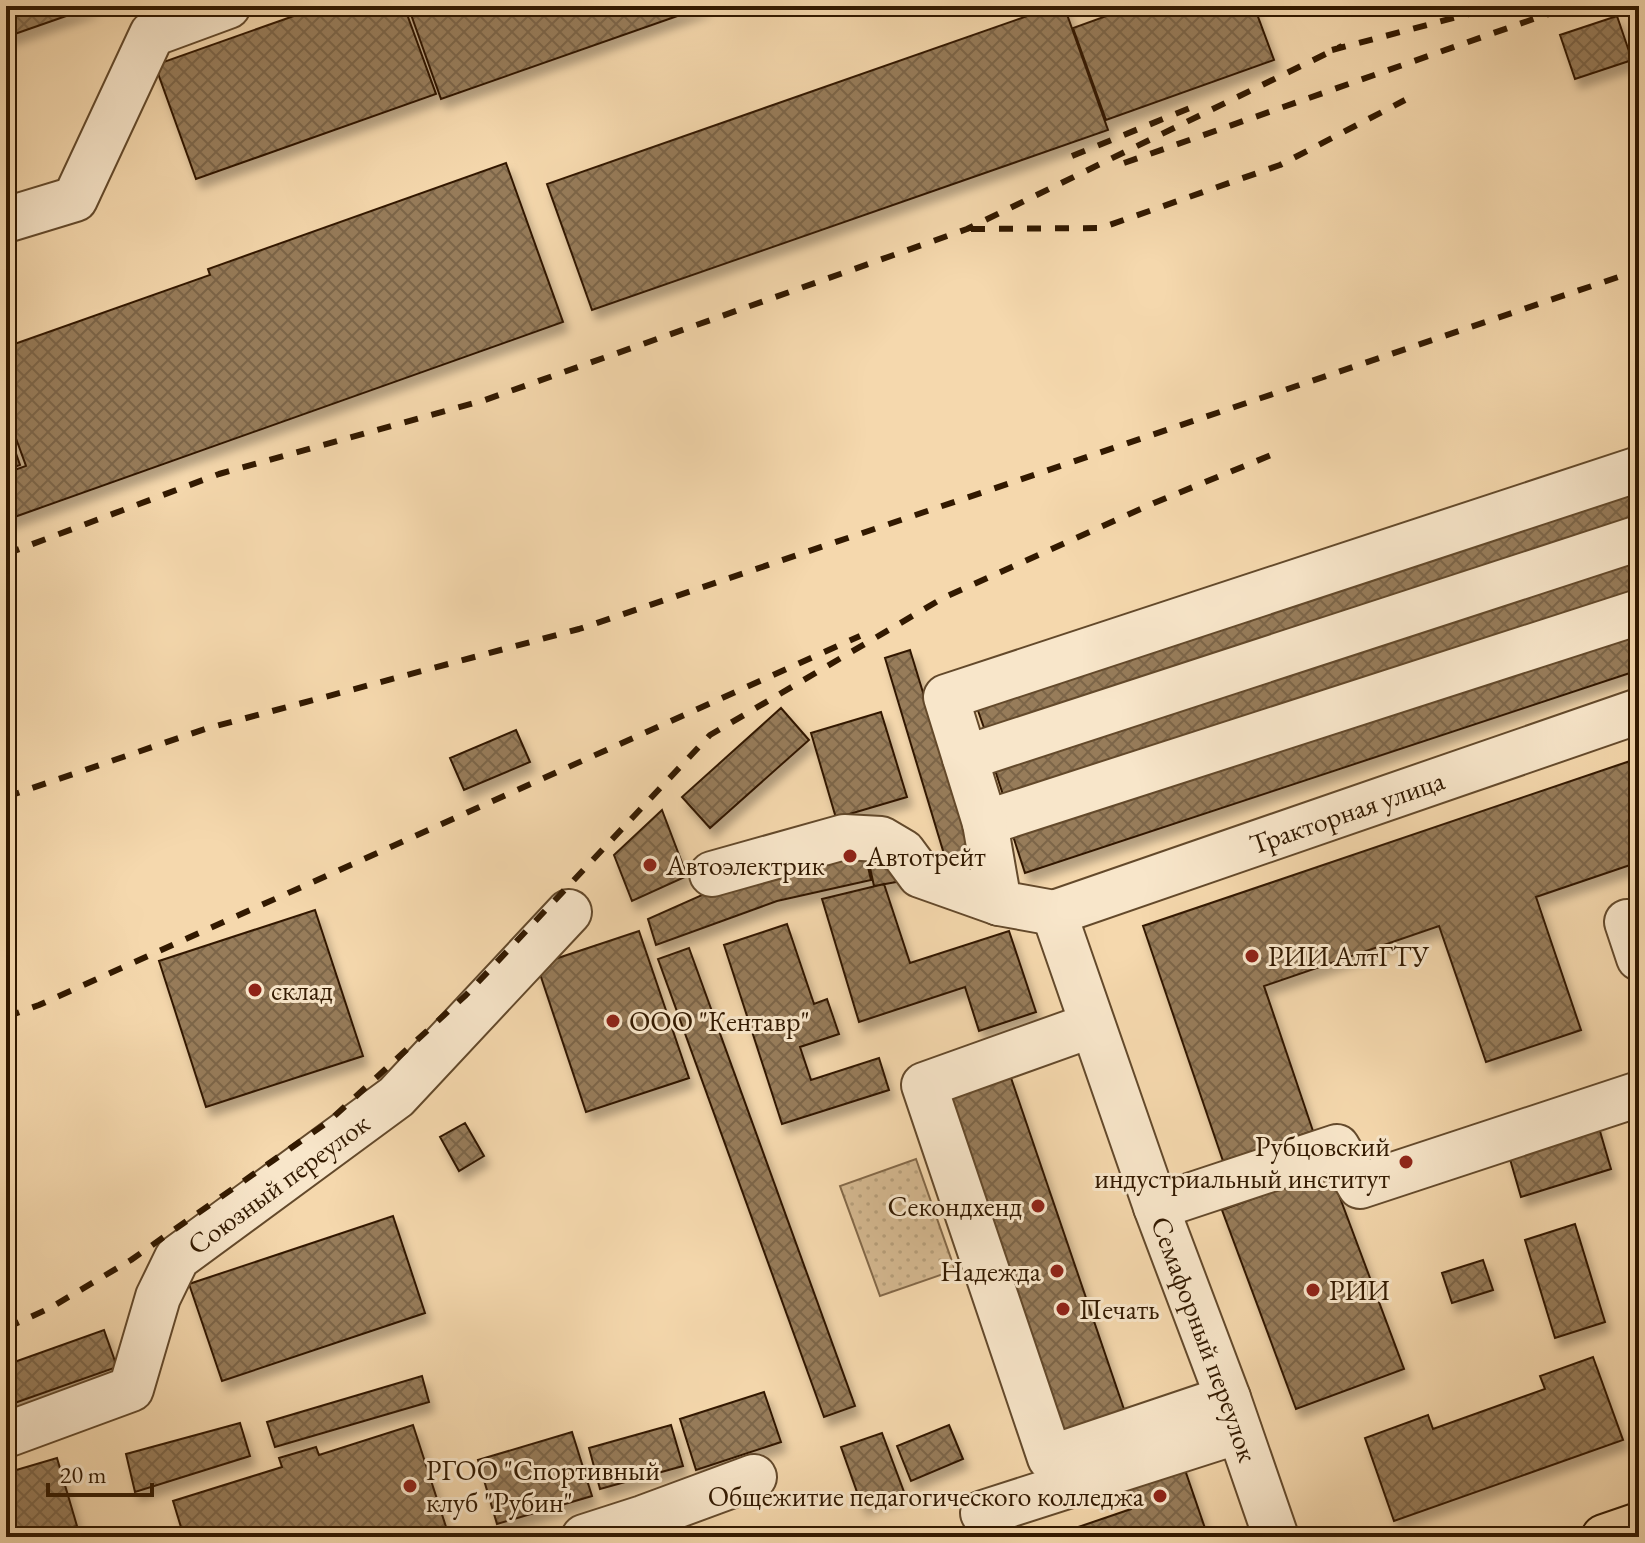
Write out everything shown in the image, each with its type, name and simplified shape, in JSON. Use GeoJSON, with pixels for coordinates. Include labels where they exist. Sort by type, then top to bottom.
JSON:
{"type":"FeatureCollection","features":[{"type":"Feature","properties":{"kind":"main road"},"geometry":{"type":"LineString","coordinates":[[1604,1537],[1639,1525]]}},
{"type":"Feature","properties":{"kind":"street"},"geometry":{"type":"LineString","coordinates":[[6,220],[75,199],[152,34],[228,6]]}},
{"type":"Feature","properties":{"kind":"street"},"geometry":{"type":"LineString","coordinates":[[999,903],[985,823],[946,697],[1639,469]]}},
{"type":"Feature","properties":{"kind":"street"},"geometry":{"type":"LineString","coordinates":[[965,758],[1639,538]]}},
{"type":"Feature","properties":{"kind":"street"},"geometry":{"type":"LineString","coordinates":[[985,823],[1639,612]]}},
{"type":"Feature","properties":{"kind":"street","name":"Тракторная улица"},"geometry":{"type":"LineString","coordinates":[[1054,913],[1639,711]]}},
{"type":"Feature","properties":{"kind":"street"},"geometry":{"type":"LineString","coordinates":[[712,874],[844,837],[881,839],[903,852],[920,875],[999,903],[1054,913]]}},
{"type":"Feature","properties":{"kind":"street","name":"Союзный переулок"},"geometry":{"type":"LineString","coordinates":[[6,1435],[131,1389],[158,1297],[177,1258],[396,1097],[569,912]]}},
{"type":"Feature","properties":{"kind":"street","name":"Семафорный переулок"},"geometry":{"type":"LineString","coordinates":[[1054,913],[1156,1207],[1276,1537]]}},
{"type":"Feature","properties":{"kind":"street"},"geometry":{"type":"LineString","coordinates":[[1092,1025],[924,1085],[1050,1458],[1234,1415]]}},
{"type":"Feature","properties":{"kind":"street"},"geometry":{"type":"LineString","coordinates":[[1156,1207],[1337,1147],[1360,1186],[1639,1094]]}},
{"type":"Feature","properties":{"kind":"street"},"geometry":{"type":"LineString","coordinates":[[983,1513],[1234,1415]]}},
{"type":"Feature","properties":{"kind":"street"},"geometry":{"type":"LineString","coordinates":[[584,1537],[646,1528],[754,1477]]}},
{"type":"Feature","properties":{"kind":"shaded area"},"geometry":{"type":"Polygon","coordinates":[[[916,1159],[955,1270],[880,1296],[840,1186],[916,1159]]]}},
{"type":"Feature","properties":{"kind":"building"},"geometry":{"type":"Polygon","coordinates":[[[6,6],[92,6],[92,7],[6,37],[6,6]]]}},
{"type":"Feature","properties":{"kind":"building"},"geometry":{"type":"Polygon","coordinates":[[[322,6],[404,6],[436,94],[196,179],[155,65],[322,6]]]}},
{"type":"Feature","properties":{"kind":"building"},"geometry":{"type":"Polygon","coordinates":[[[408,6],[706,6],[441,99],[408,6]]]}},
{"type":"Feature","properties":{"kind":"building"},"geometry":{"type":"Polygon","coordinates":[[[1056,6],[1064,6],[1108,130],[592,310],[547,184],[1056,6]]]}},
{"type":"Feature","properties":{"kind":"building"},"geometry":{"type":"Polygon","coordinates":[[[1134,6],[1254,6],[1274,60],[1106,120],[1073,28],[1134,6]]]}},
{"type":"Feature","properties":{"kind":"building"},"geometry":{"type":"Polygon","coordinates":[[[1617,16],[1632,60],[1575,79],[1560,35],[1617,16]]]}},
{"type":"Feature","properties":{"kind":"building"},"geometry":{"type":"Polygon","coordinates":[[[506,163],[563,322],[6,520],[6,473],[26,466],[6,411],[6,347],[210,275],[208,269],[506,163]]]}},
{"type":"Feature","properties":{"kind":"building"},"geometry":{"type":"Polygon","coordinates":[[[6,425],[20,465],[6,470],[6,425]]]}},
{"type":"Feature","properties":{"kind":"building"},"geometry":{"type":"Polygon","coordinates":[[[1639,486],[1639,527],[989,742],[976,705],[1639,486]]]}},
{"type":"Feature","properties":{"kind":"building"},"geometry":{"type":"Polygon","coordinates":[[[1639,554],[1639,595],[1006,804],[994,767],[1639,554]]]}},
{"type":"Feature","properties":{"kind":"building"},"geometry":{"type":"Polygon","coordinates":[[[1639,629],[1639,670],[1025,873],[1013,836],[1639,629]]]}},
{"type":"Feature","properties":{"kind":"building"},"geometry":{"type":"Polygon","coordinates":[[[910,650],[973,856],[947,864],[885,658],[910,650]]]}},
{"type":"Feature","properties":{"kind":"building"},"geometry":{"type":"Polygon","coordinates":[[[781,708],[809,740],[710,828],[682,797],[781,708]]]}},
{"type":"Feature","properties":{"kind":"building"},"geometry":{"type":"Polygon","coordinates":[[[881,712],[907,797],[836,818],[811,733],[881,712]]]}},
{"type":"Feature","properties":{"kind":"building"},"geometry":{"type":"Polygon","coordinates":[[[516,730],[530,762],[464,790],[450,758],[516,730]]]}},
{"type":"Feature","properties":{"kind":"building","name":"РИИ АлтГТУ"},"geometry":{"type":"Polygon","coordinates":[[[1639,758],[1639,862],[1536,897],[1581,1030],[1486,1062],[1439,926],[1264,986],[1313,1131],[1223,1161],[1143,926],[1639,758]]]}},
{"type":"Feature","properties":{"kind":"building","name":"Автоэлектрик"},"geometry":{"type":"Polygon","coordinates":[[[662,810],[687,876],[632,901],[614,855],[662,810]]]}},
{"type":"Feature","properties":{"kind":"building"},"geometry":{"type":"Polygon","coordinates":[[[863,845],[871,880],[777,901],[656,945],[648,919],[772,864],[863,845]]]}},
{"type":"Feature","properties":{"kind":"building"},"geometry":{"type":"Polygon","coordinates":[[[897,857],[902,881],[874,886],[869,863],[897,857]]]}},
{"type":"Feature","properties":{"kind":"building"},"geometry":{"type":"Polygon","coordinates":[[[884,884],[910,963],[1009,931],[1036,1012],[979,1031],[965,987],[859,1022],[822,899],[884,884]]]}},
{"type":"Feature","properties":{"kind":"building","name":"склад"},"geometry":{"type":"Polygon","coordinates":[[[315,910],[363,1056],[206,1107],[159,961],[315,910]]]}},
{"type":"Feature","properties":{"kind":"building"},"geometry":{"type":"Polygon","coordinates":[[[787,924],[814,1004],[827,999],[839,1034],[800,1047],[811,1080],[879,1058],[889,1090],[782,1124],[724,945],[787,924]]]}},
{"type":"Feature","properties":{"kind":"building","name":"ООО \"Кентавр\""},"geometry":{"type":"Polygon","coordinates":[[[639,931],[689,1078],[586,1112],[537,965],[639,931]]]}},
{"type":"Feature","properties":{"kind":"building"},"geometry":{"type":"Polygon","coordinates":[[[689,948],[855,1406],[824,1417],[658,959],[689,948]]]}},
{"type":"Feature","properties":{"kind":"building"},"geometry":{"type":"Polygon","coordinates":[[[1009,1072],[1128,1421],[1068,1441],[950,1092],[1009,1072]]]}},
{"type":"Feature","properties":{"kind":"building"},"geometry":{"type":"Polygon","coordinates":[[[1595,1114],[1611,1169],[1521,1197],[1505,1142],[1595,1114]]]}},
{"type":"Feature","properties":{"kind":"building"},"geometry":{"type":"Polygon","coordinates":[[[465,1123],[484,1156],[459,1171],[440,1137],[465,1123]]]}},
{"type":"Feature","properties":{"kind":"building","name":"РИИ"},"geometry":{"type":"Polygon","coordinates":[[[1330,1171],[1404,1369],[1296,1409],[1222,1210],[1330,1171]]]}},
{"type":"Feature","properties":{"kind":"building"},"geometry":{"type":"Polygon","coordinates":[[[393,1216],[425,1313],[222,1381],[189,1284],[393,1216]]]}},
{"type":"Feature","properties":{"kind":"building"},"geometry":{"type":"Polygon","coordinates":[[[1575,1224],[1605,1322],[1555,1338],[1525,1240],[1575,1224]]]}},
{"type":"Feature","properties":{"kind":"building"},"geometry":{"type":"Polygon","coordinates":[[[1483,1260],[1493,1290],[1452,1303],[1442,1273],[1483,1260]]]}},
{"type":"Feature","properties":{"kind":"building"},"geometry":{"type":"Polygon","coordinates":[[[104,1330],[117,1367],[6,1406],[6,1365],[104,1330]]]}},
{"type":"Feature","properties":{"kind":"building"},"geometry":{"type":"Polygon","coordinates":[[[1593,1357],[1623,1440],[1394,1521],[1365,1438],[1428,1415],[1433,1429],[1545,1389],[1540,1376],[1593,1357]]]}},
{"type":"Feature","properties":{"kind":"building"},"geometry":{"type":"Polygon","coordinates":[[[422,1376],[429,1402],[275,1447],[267,1422],[422,1376]]]}},
{"type":"Feature","properties":{"kind":"building"},"geometry":{"type":"Polygon","coordinates":[[[764,1392],[781,1442],[696,1470],[680,1419],[764,1392]]]}},
{"type":"Feature","properties":{"kind":"building"},"geometry":{"type":"Polygon","coordinates":[[[240,1423],[250,1456],[135,1492],[126,1454],[240,1423]]]}},
{"type":"Feature","properties":{"kind":"building"},"geometry":{"type":"Polygon","coordinates":[[[413,1425],[448,1533],[436,1537],[184,1537],[173,1501],[282,1467],[279,1458],[316,1447],[319,1455],[413,1425]]]}},
{"type":"Feature","properties":{"kind":"building"},"geometry":{"type":"Polygon","coordinates":[[[671,1425],[683,1466],[600,1489],[589,1448],[671,1425]]]}},
{"type":"Feature","properties":{"kind":"building"},"geometry":{"type":"Polygon","coordinates":[[[949,1425],[963,1459],[911,1481],[897,1446],[949,1425]]]}},
{"type":"Feature","properties":{"kind":"building"},"geometry":{"type":"Polygon","coordinates":[[[572,1432],[592,1496],[497,1524],[478,1460],[572,1432]]]}},
{"type":"Feature","properties":{"kind":"building"},"geometry":{"type":"Polygon","coordinates":[[[882,1433],[904,1492],[862,1506],[841,1447],[882,1433]]]}},
{"type":"Feature","properties":{"kind":"building"},"geometry":{"type":"Polygon","coordinates":[[[57,1458],[77,1526],[37,1537],[6,1537],[6,1473],[57,1458]]]}},
{"type":"Feature","properties":{"kind":"building","name":"Общежитие педагогического колледжа"},"geometry":{"type":"Polygon","coordinates":[[[1182,1461],[1208,1537],[1049,1537],[1131,1509],[1122,1482],[1182,1461]]]}},
{"type":"Feature","properties":{"kind":"railway"},"geometry":{"type":"LineString","coordinates":[[1332,50],[1499,6]]}},
{"type":"Feature","properties":{"kind":"railway"},"geometry":{"type":"LineString","coordinates":[[1124,163],[1577,6]]}},
{"type":"Feature","properties":{"kind":"railway"},"geometry":{"type":"LineString","coordinates":[[6,554],[219,474],[485,400],[967,229],[1342,46]]}},
{"type":"Feature","properties":{"kind":"railway"},"geometry":{"type":"LineString","coordinates":[[971,229],[1101,228],[1280,165],[1405,100]]}},
{"type":"Feature","properties":{"kind":"railway"},"geometry":{"type":"LineString","coordinates":[[1072,156],[1195,106]]}},
{"type":"Feature","properties":{"kind":"railway"},"geometry":{"type":"LineString","coordinates":[[6,797],[205,729],[579,629],[1639,270]]}},
{"type":"Feature","properties":{"kind":"railway"},"geometry":{"type":"LineString","coordinates":[[6,1328],[50,1308],[131,1260],[328,1122],[466,995],[710,735],[943,598],[1154,503],[1281,451]]}},
{"type":"Feature","properties":{"kind":"railway"},"geometry":{"type":"LineString","coordinates":[[6,1017],[39,1005],[860,636]]}},
{"type":"Feature","properties":{"kind":"place","name":"Автотрейт"},"geometry":{"type":"Point","coordinates":[850,856]}},
{"type":"Feature","properties":{"kind":"place","name":"Автоэлектрик"},"geometry":{"type":"Point","coordinates":[650,865]}},
{"type":"Feature","properties":{"kind":"place","name":"РИИ АлтГТУ"},"geometry":{"type":"Point","coordinates":[1252,956]}},
{"type":"Feature","properties":{"kind":"place","name":"склад"},"geometry":{"type":"Point","coordinates":[255,990]}},
{"type":"Feature","properties":{"kind":"place","name":"ООО \"Кентавр\""},"geometry":{"type":"Point","coordinates":[613,1021]}},
{"type":"Feature","properties":{"kind":"place","name":"Рубцовский индустриальный институт"},"geometry":{"type":"Point","coordinates":[1406,1162]}},
{"type":"Feature","properties":{"kind":"place","name":"Секондхенд"},"geometry":{"type":"Point","coordinates":[1038,1206]}},
{"type":"Feature","properties":{"kind":"place","name":"Надежда"},"geometry":{"type":"Point","coordinates":[1057,1271]}},
{"type":"Feature","properties":{"kind":"place","name":"РИИ"},"geometry":{"type":"Point","coordinates":[1313,1290]}},
{"type":"Feature","properties":{"kind":"place","name":"Печать"},"geometry":{"type":"Point","coordinates":[1063,1309]}},
{"type":"Feature","properties":{"kind":"place","name":"РГОО \"Спортивный клуб \"Рубин\""},"geometry":{"type":"Point","coordinates":[410,1486]}},
{"type":"Feature","properties":{"kind":"place","name":"Общежитие педагогического колледжа"},"geometry":{"type":"Point","coordinates":[1160,1496]}}]}
